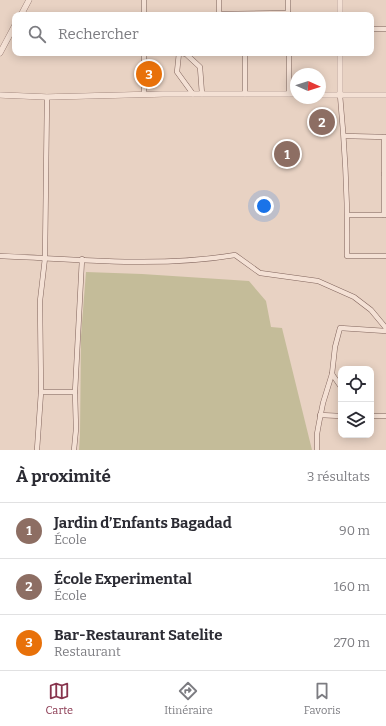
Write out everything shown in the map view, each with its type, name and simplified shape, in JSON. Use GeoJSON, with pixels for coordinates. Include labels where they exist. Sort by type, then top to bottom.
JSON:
{"type":"FeatureCollection","features":[{"type":"Feature","properties":{"kind":"street"},"geometry":{"type":"LineString","coordinates":[[23,12],[29,0]]}},
{"type":"Feature","properties":{"kind":"street"},"geometry":{"type":"LineString","coordinates":[[144,0],[144,12]]}},
{"type":"Feature","properties":{"kind":"street"},"geometry":{"type":"LineString","coordinates":[[219,0],[219,12]]}},
{"type":"Feature","properties":{"kind":"street"},"geometry":{"type":"LineString","coordinates":[[288,0],[288,12]]}},
{"type":"Feature","properties":{"kind":"street"},"geometry":{"type":"LineString","coordinates":[[340,0],[340,12]]}},
{"type":"Feature","properties":{"kind":"street"},"geometry":{"type":"LineString","coordinates":[[374,29],[386,29]]}},
{"type":"Feature","properties":{"kind":"street"},"geometry":{"type":"LineString","coordinates":[[0,53],[12,31]]}},
{"type":"Feature","properties":{"kind":"street"},"geometry":{"type":"LineString","coordinates":[[144,56],[144,94]]}},
{"type":"Feature","properties":{"kind":"street"},"geometry":{"type":"LineString","coordinates":[[179,56],[177,72],[193,94]]}},
{"type":"Feature","properties":{"kind":"street"},"geometry":{"type":"LineString","coordinates":[[188,56],[200,67],[202,94]]}},
{"type":"Feature","properties":{"kind":"street"},"geometry":{"type":"LineString","coordinates":[[245,56],[245,94]]}},
{"type":"Feature","properties":{"kind":"street"},"geometry":{"type":"LineString","coordinates":[[0,95],[46,97],[144,94],[289,94],[288,56]]}},
{"type":"Feature","properties":{"kind":"street"},"geometry":{"type":"LineString","coordinates":[[340,56],[340,95],[344,136],[348,215],[347,256],[386,256]]}},
{"type":"Feature","properties":{"kind":"street"},"geometry":{"type":"LineString","coordinates":[[326,95],[386,95]]}},
{"type":"Feature","properties":{"kind":"street"},"geometry":{"type":"LineString","coordinates":[[37,450],[41,392],[40,302],[45,258],[46,97]]}},
{"type":"Feature","properties":{"kind":"street"},"geometry":{"type":"LineString","coordinates":[[344,136],[385,137],[385,215],[348,215]]}},
{"type":"Feature","properties":{"kind":"street"},"geometry":{"type":"LineString","coordinates":[[0,256],[147,262],[216,258],[235,254],[260,273],[318,281],[354,297],[370,310],[386,328]]}},
{"type":"Feature","properties":{"kind":"street"},"geometry":{"type":"LineString","coordinates":[[74,450],[76,429],[75,392],[82,259]]}},
{"type":"Feature","properties":{"kind":"street"},"geometry":{"type":"LineString","coordinates":[[317,450],[317,434],[320,416],[332,374],[335,347],[340,328],[386,331]]}},
{"type":"Feature","properties":{"kind":"street"},"geometry":{"type":"LineString","coordinates":[[332,374],[338,383]]}},
{"type":"Feature","properties":{"kind":"street"},"geometry":{"type":"LineString","coordinates":[[41,392],[75,392]]}},
{"type":"Feature","properties":{"kind":"street"},"geometry":{"type":"LineString","coordinates":[[320,416],[338,416]]}},
{"type":"Feature","properties":{"kind":"street"},"geometry":{"type":"LineString","coordinates":[[374,416],[386,416]]}},
{"type":"Feature","properties":{"kind":"shaded area"},"geometry":{"type":"Polygon","coordinates":[[[86,272],[249,281],[266,301],[271,327],[282,328],[312,450],[79,450],[81,336],[86,272]]]}},
{"type":"Feature","properties":{"kind":"place","name":"Bar-Restaurant Satelite"},"geometry":{"type":"Point","coordinates":[149,74]}},
{"type":"Feature","properties":{"kind":"place","name":"École Experimental"},"geometry":{"type":"Point","coordinates":[322,122]}},
{"type":"Feature","properties":{"kind":"place","name":"Jardin d’Enfants Bagadad"},"geometry":{"type":"Point","coordinates":[287,154]}}]}
